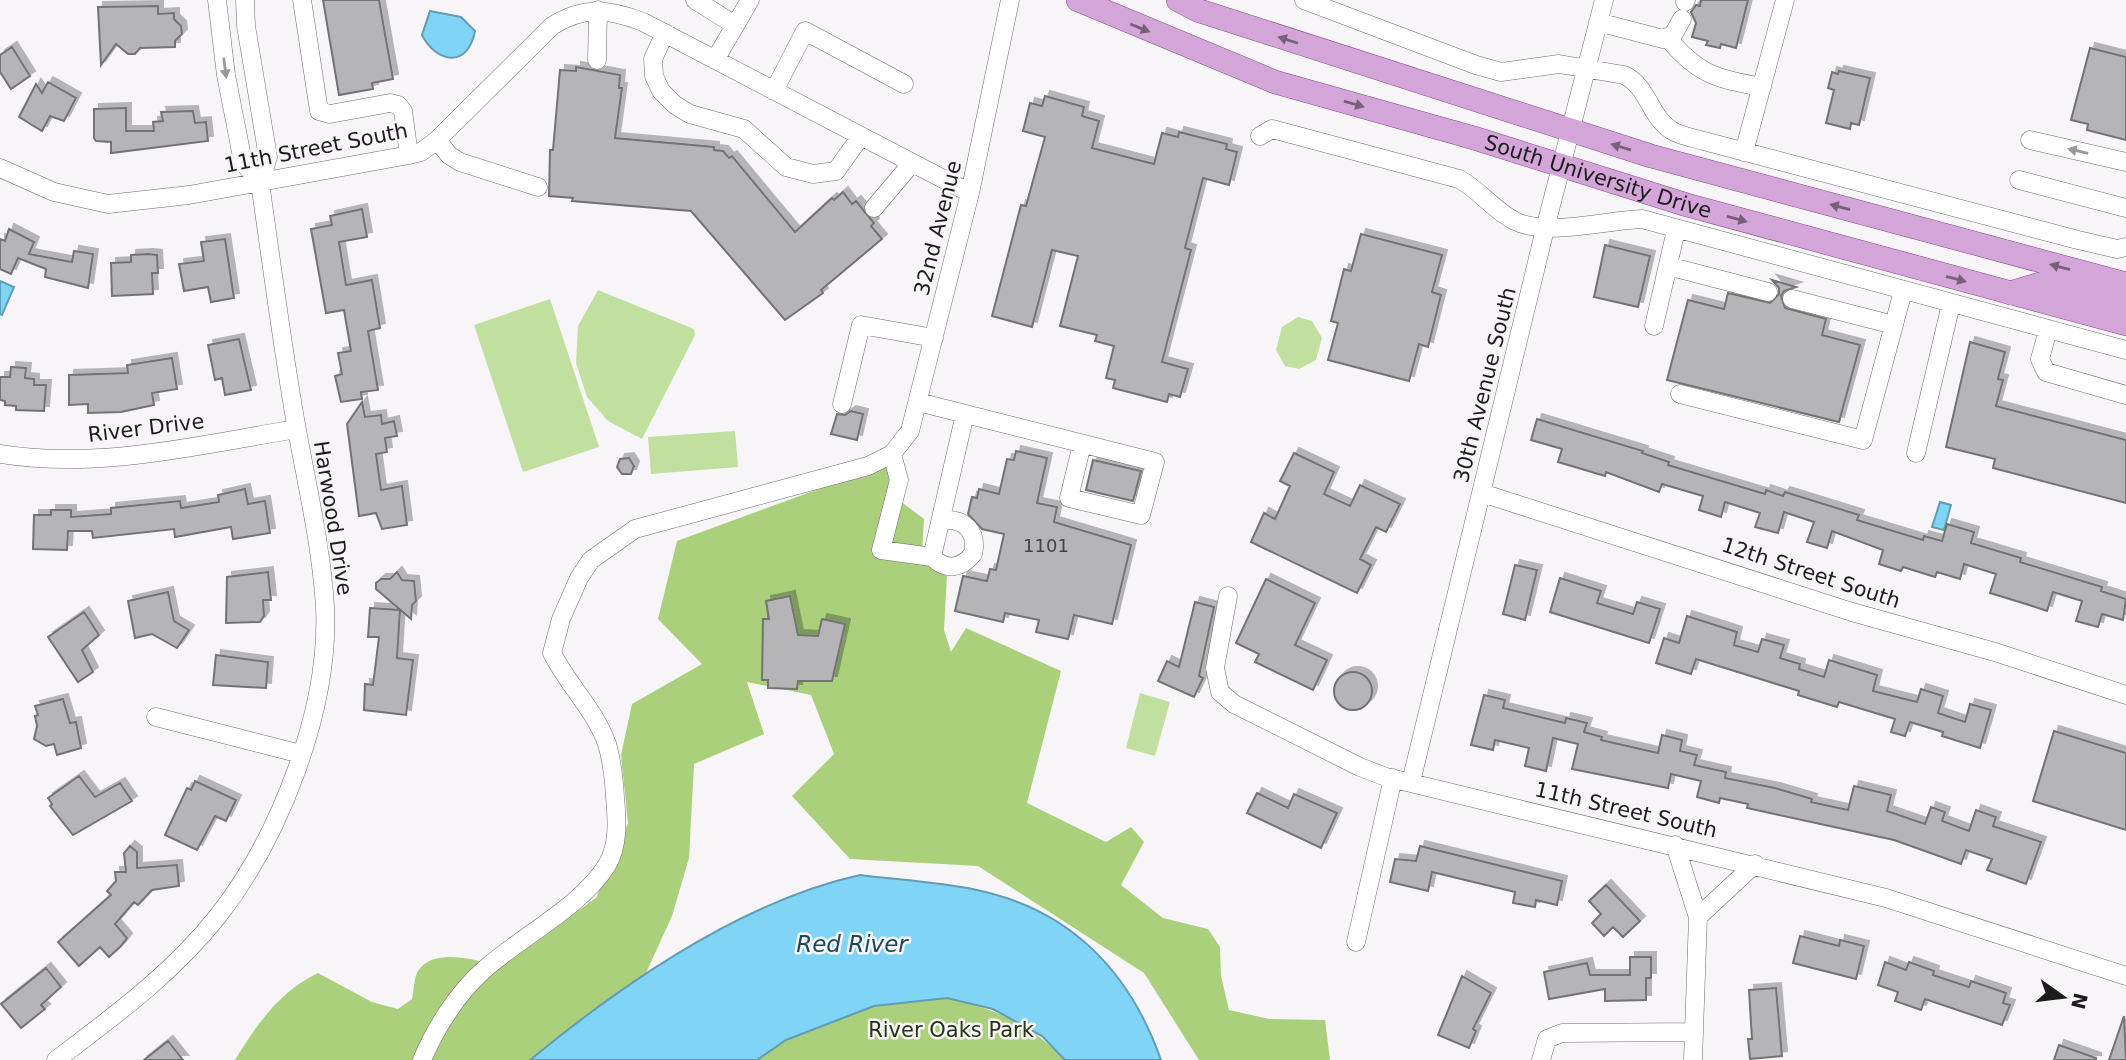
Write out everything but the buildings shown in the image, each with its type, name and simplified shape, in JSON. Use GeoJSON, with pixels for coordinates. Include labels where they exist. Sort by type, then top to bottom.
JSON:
{"type":"FeatureCollection","features":[{"type":"Feature","properties":{"kind":"main road","name":"South University Drive"},"geometry":{"type":"LineString","coordinates":[[1078,0],[1275,82],[1687,205],[2126,324]]}},
{"type":"Feature","properties":{"kind":"main road","name":"South University Drive"},"geometry":{"type":"LineString","coordinates":[[1178,0],[1211,14],[1651,156],[2126,284]]}},
{"type":"Feature","properties":{"kind":"main road"},"geometry":{"type":"LineString","coordinates":[[2010,293],[2040,284],[2126,306]]}},
{"type":"Feature","properties":{"kind":"street","name":"Harwood Drive"},"geometry":{"type":"LineString","coordinates":[[218,0],[226,75],[243,162],[260,183]]}},
{"type":"Feature","properties":{"kind":"street","name":"Harwood Drive"},"geometry":{"type":"LineString","coordinates":[[56,1060],[155,984],[218,916],[269,837],[301,754],[324,654],[325,607],[316,529],[296,429],[260,183],[268,157],[246,26],[245,0]]}},
{"type":"Feature","properties":{"kind":"street"},"geometry":{"type":"LineString","coordinates":[[302,0],[319,111],[330,114],[390,103],[398,105],[403,111],[409,155]]}},
{"type":"Feature","properties":{"kind":"street"},"geometry":{"type":"LineString","coordinates":[[695,0],[736,25]]}},
{"type":"Feature","properties":{"kind":"street"},"geometry":{"type":"LineString","coordinates":[[715,60],[750,0]]}},
{"type":"Feature","properties":{"kind":"street"},"geometry":{"type":"LineString","coordinates":[[1304,0],[1501,72],[1556,64],[1634,80],[1671,130],[1744,152],[2078,240],[2118,249],[2126,247]]}},
{"type":"Feature","properties":{"kind":"street","name":"30th Avenue South"},"geometry":{"type":"LineString","coordinates":[[1411,782],[1546,225],[1604,0]]}},
{"type":"Feature","properties":{"kind":"street"},"geometry":{"type":"LineString","coordinates":[[1744,152],[1785,0]]}},
{"type":"Feature","properties":{"kind":"street","name":"32nd Avenue"},"geometry":{"type":"LineString","coordinates":[[892,454],[910,431],[918,402],[970,193],[1011,2]]}},
{"type":"Feature","properties":{"kind":"street","name":"11th Street South"},"geometry":{"type":"LineString","coordinates":[[0,168],[54,192],[108,204],[189,195],[421,152],[437,140],[552,26],[576,7],[625,15],[665,33],[970,193]]}},
{"type":"Feature","properties":{"kind":"street"},"geometry":{"type":"LineString","coordinates":[[1598,22],[1667,37],[1673,35],[1684,7]]}},
{"type":"Feature","properties":{"kind":"street"},"geometry":{"type":"LineString","coordinates":[[597,60],[598,10]]}},
{"type":"Feature","properties":{"kind":"street"},"geometry":{"type":"LineString","coordinates":[[774,91],[806,32],[904,84]]}},
{"type":"Feature","properties":{"kind":"street"},"geometry":{"type":"LineString","coordinates":[[665,33],[653,66],[661,91],[690,114],[744,129],[786,167],[813,174],[827,174],[843,162],[861,136]]}},
{"type":"Feature","properties":{"kind":"street"},"geometry":{"type":"LineString","coordinates":[[1667,37],[1686,60],[1699,70],[1721,80],[1762,87]]}},
{"type":"Feature","properties":{"kind":"street"},"geometry":{"type":"LineString","coordinates":[[1259,136],[1272,130],[1460,179],[1480,191],[1498,211],[1518,223],[1581,229],[1608,220],[1642,219],[2126,350]]}},
{"type":"Feature","properties":{"kind":"street"},"geometry":{"type":"LineString","coordinates":[[437,140],[449,155],[460,162],[538,187]]}},
{"type":"Feature","properties":{"kind":"street"},"geometry":{"type":"LineString","coordinates":[[2030,140],[2126,162]]}},
{"type":"Feature","properties":{"kind":"street"},"geometry":{"type":"LineString","coordinates":[[874,208],[912,163]]}},
{"type":"Feature","properties":{"kind":"street"},"geometry":{"type":"LineString","coordinates":[[2019,180],[2126,208]]}},
{"type":"Feature","properties":{"kind":"street"},"geometry":{"type":"LineString","coordinates":[[1654,326],[1676,230]]}},
{"type":"Feature","properties":{"kind":"street"},"geometry":{"type":"LineString","coordinates":[[1668,266],[1768,292]]}},
{"type":"Feature","properties":{"kind":"street"},"geometry":{"type":"LineString","coordinates":[[1680,394],[1863,440],[1903,291]]}},
{"type":"Feature","properties":{"kind":"street"},"geometry":{"type":"LineString","coordinates":[[1792,299],[1894,325]]}},
{"type":"Feature","properties":{"kind":"street"},"geometry":{"type":"LineString","coordinates":[[1916,453],[1951,304]]}},
{"type":"Feature","properties":{"kind":"street"},"geometry":{"type":"LineString","coordinates":[[842,404],[861,326],[934,338]]}},
{"type":"Feature","properties":{"kind":"street"},"geometry":{"type":"LineString","coordinates":[[2048,330],[2040,359],[2046,372],[2126,395]]}},
{"type":"Feature","properties":{"kind":"street"},"geometry":{"type":"LineString","coordinates":[[918,402],[1155,462],[1141,515],[1069,498],[1082,444]]}},
{"type":"Feature","properties":{"kind":"street"},"geometry":{"type":"LineString","coordinates":[[932,557],[965,414]]}},
{"type":"Feature","properties":{"kind":"street","name":"River Drive"},"geometry":{"type":"LineString","coordinates":[[0,454],[27,458],[91,459],[175,449],[296,429]]}},
{"type":"Feature","properties":{"kind":"street"},"geometry":{"type":"LineString","coordinates":[[422,1060],[430,1040],[485,969],[520,945],[592,883],[608,864],[617,822],[607,745],[598,722],[552,653],[561,619],[579,578],[591,560],[635,529],[868,466],[892,454],[899,480],[881,550],[932,557],[945,567],[953,567],[968,560],[973,554],[974,538],[971,530],[958,520],[942,521]]}},
{"type":"Feature","properties":{"kind":"street","name":"12th Street South"},"geometry":{"type":"LineString","coordinates":[[1482,493],[1852,612],[1995,652],[2126,695]]}},
{"type":"Feature","properties":{"kind":"street","name":"11th Street South"},"geometry":{"type":"LineString","coordinates":[[1228,596],[1215,668],[1220,692],[1234,704],[1348,761],[1393,778],[1755,864],[1969,922],[2126,976]]}},
{"type":"Feature","properties":{"kind":"street"},"geometry":{"type":"LineString","coordinates":[[156,717],[301,754]]}},
{"type":"Feature","properties":{"kind":"street"},"geometry":{"type":"LineString","coordinates":[[1356,943],[1393,778]]}},
{"type":"Feature","properties":{"kind":"street"},"geometry":{"type":"LineString","coordinates":[[1675,845],[1698,917],[1693,1060]]}},
{"type":"Feature","properties":{"kind":"street"},"geometry":{"type":"LineString","coordinates":[[1698,917],[1755,864]]}},
{"type":"Feature","properties":{"kind":"street"},"geometry":{"type":"LineString","coordinates":[[1541,1060],[1547,1039],[1562,1033],[1694,1032]]}},
{"type":"Feature","properties":{"kind":"green space"},"geometry":{"type":"Polygon","coordinates":[[[598,290],[694,329],[695,335],[642,439],[608,421],[587,397],[576,363],[578,326],[598,290]]]}},
{"type":"Feature","properties":{"kind":"green space"},"geometry":{"type":"Polygon","coordinates":[[[550,299],[599,447],[523,472],[474,325],[550,299]]]}},
{"type":"Feature","properties":{"kind":"green space"},"geometry":{"type":"Polygon","coordinates":[[[1298,317],[1312,321],[1322,338],[1316,360],[1299,369],[1285,366],[1276,350],[1282,327],[1298,317]]]}},
{"type":"Feature","properties":{"kind":"green space"},"geometry":{"type":"Polygon","coordinates":[[[735,431],[738,467],[651,474],[648,437],[735,431]]]}},
{"type":"Feature","properties":{"kind":"green space"},"geometry":{"type":"Polygon","coordinates":[[[887,464],[896,479],[891,494],[924,519],[922,553],[947,574],[944,630],[951,652],[966,628],[1061,671],[1027,803],[1106,842],[1131,827],[1144,842],[1121,885],[1163,918],[1208,929],[1220,947],[1221,976],[1229,1010],[1269,1019],[1325,1020],[1330,1060],[1199,1060],[1144,973],[978,866],[850,859],[792,796],[834,754],[811,695],[747,682],[764,734],[694,764],[689,858],[672,916],[646,973],[530,1060],[235,1060],[270,1010],[292,989],[318,973],[372,1002],[398,1009],[412,999],[418,971],[425,963],[434,959],[457,957],[500,966],[596,898],[628,823],[621,755],[632,704],[702,664],[658,619],[677,541],[887,464]]]}},
{"type":"Feature","properties":{"kind":"green space"},"geometry":{"type":"Polygon","coordinates":[[[1140,693],[1170,702],[1155,756],[1126,748],[1140,693]]]}},
{"type":"Feature","properties":{"kind":"green space","name":"River Oaks Park"},"geometry":{"type":"Polygon","coordinates":[[[947,998],[982,1007],[1011,1019],[1038,1036],[1065,1060],[757,1060],[786,1040],[874,1006],[947,998]]]}},
{"type":"Feature","properties":{"kind":"water"},"geometry":{"type":"Polygon","coordinates":[[[430,11],[461,17],[475,31],[466,51],[452,58],[436,52],[428,45],[422,35],[430,11]]]}},
{"type":"Feature","properties":{"kind":"water"},"geometry":{"type":"Polygon","coordinates":[[[0,281],[14,287],[2,315],[0,314],[0,281]]]}},
{"type":"Feature","properties":{"kind":"water"},"geometry":{"type":"Polygon","coordinates":[[[1940,502],[1951,505],[1944,530],[1932,527],[1940,502]]]}},
{"type":"Feature","properties":{"kind":"water","name":"Red River"},"geometry":{"type":"Polygon","coordinates":[[[860,875],[977,890],[1011,899],[1068,929],[1093,950],[1114,973],[1148,1028],[1161,1060],[1065,1060],[1042,1036],[993,1009],[947,998],[874,1006],[786,1040],[757,1060],[530,1060],[604,1003],[685,949],[772,904],[816,887],[860,875]]]}}]}
